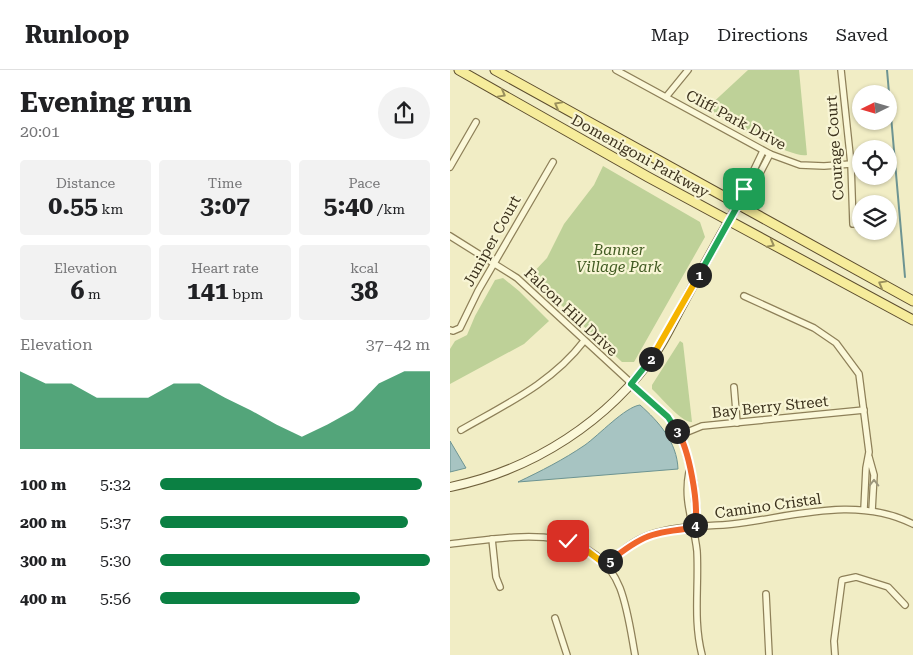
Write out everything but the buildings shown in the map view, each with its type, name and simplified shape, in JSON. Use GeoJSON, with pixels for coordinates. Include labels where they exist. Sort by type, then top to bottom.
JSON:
{"type":"FeatureCollection","features":[{"type":"Feature","properties":{"kind":"main road","name":"Domenigoni Parkway"},"geometry":{"type":"LineString","coordinates":[[459,70],[728,221],[913,320]]}},
{"type":"Feature","properties":{"kind":"main road","name":"Domenigoni Parkway"},"geometry":{"type":"LineString","coordinates":[[495,70],[913,301]]}},
{"type":"Feature","properties":{"kind":"street","name":"Cliff Park Drive"},"geometry":{"type":"LineString","coordinates":[[616,70],[770,154],[800,165],[851,164]]}},
{"type":"Feature","properties":{"kind":"street"},"geometry":{"type":"LineString","coordinates":[[666,97],[688,70]]}},
{"type":"Feature","properties":{"kind":"street","name":"Courage Court"},"geometry":{"type":"LineString","coordinates":[[841,70],[851,164],[852,195]]}},
{"type":"Feature","properties":{"kind":"street"},"geometry":{"type":"LineString","coordinates":[[450,167],[476,122]]}},
{"type":"Feature","properties":{"kind":"street"},"geometry":{"type":"LineString","coordinates":[[450,487],[470,483],[515,468],[546,452],[599,415],[631,384],[658,349],[738,205],[742,192],[763,151]]}},
{"type":"Feature","properties":{"kind":"street"},"geometry":{"type":"LineString","coordinates":[[738,205],[748,196],[770,154]]}},
{"type":"Feature","properties":{"kind":"street","name":"Juniper Court"},"geometry":{"type":"LineString","coordinates":[[452,330],[460,328],[478,291],[553,162]]}},
{"type":"Feature","properties":{"kind":"street","name":"Falcon Hill Drive"},"geometry":{"type":"LineString","coordinates":[[450,236],[496,263],[517,278],[668,417],[680,435],[689,470],[686,484],[688,514],[694,528],[697,578],[696,624],[702,655]]}},
{"type":"Feature","properties":{"kind":"street"},"geometry":{"type":"LineString","coordinates":[[744,296],[814,328],[836,343],[859,374],[869,457],[874,475],[872,511]]}},
{"type":"Feature","properties":{"kind":"street"},"geometry":{"type":"LineString","coordinates":[[461,430],[541,384],[572,357],[584,341]]}},
{"type":"Feature","properties":{"kind":"street"},"geometry":{"type":"LineString","coordinates":[[734,387],[737,423]]}},
{"type":"Feature","properties":{"kind":"street","name":"Bay Berry Street"},"geometry":{"type":"LineString","coordinates":[[680,435],[702,426],[864,410]]}},
{"type":"Feature","properties":{"kind":"street"},"geometry":{"type":"LineString","coordinates":[[864,509],[866,468],[869,457]]}},
{"type":"Feature","properties":{"kind":"street","name":"Camino Cristal"},"geometry":{"type":"LineString","coordinates":[[606,565],[640,538],[660,531],[792,514],[864,509],[913,524]]}},
{"type":"Feature","properties":{"kind":"street"},"geometry":{"type":"LineString","coordinates":[[450,544],[536,536],[557,538],[582,547],[606,565],[620,588],[634,655]]}},
{"type":"Feature","properties":{"kind":"street"},"geometry":{"type":"LineString","coordinates":[[492,539],[496,577],[500,587]]}},
{"type":"Feature","properties":{"kind":"street"},"geometry":{"type":"LineString","coordinates":[[835,655],[834,641],[842,580],[856,578],[888,587],[905,605]]}},
{"type":"Feature","properties":{"kind":"street"},"geometry":{"type":"LineString","coordinates":[[766,594],[769,655]]}},
{"type":"Feature","properties":{"kind":"street"},"geometry":{"type":"LineString","coordinates":[[555,618],[567,655]]}},
{"type":"Feature","properties":{"kind":"green space"},"geometry":{"type":"Polygon","coordinates":[[[748,70],[799,70],[807,155],[799,155],[773,145],[707,108],[748,70]]]}},
{"type":"Feature","properties":{"kind":"green space","name":"Banner Village Park"},"geometry":{"type":"Polygon","coordinates":[[[603,166],[700,222],[705,237],[634,362],[622,362],[530,276],[547,258],[564,224],[594,185],[603,166]]]}},
{"type":"Feature","properties":{"kind":"green space"},"geometry":{"type":"Polygon","coordinates":[[[503,278],[549,321],[524,344],[450,384],[450,349],[455,341],[467,335],[495,280],[503,278]]]}},
{"type":"Feature","properties":{"kind":"green space"},"geometry":{"type":"Polygon","coordinates":[[[680,341],[683,343],[692,422],[677,414],[652,389],[652,385],[680,341]]]}},
{"type":"Feature","properties":{"kind":"water"},"geometry":{"type":"Polygon","coordinates":[[[640,405],[654,418],[671,441],[678,469],[518,482],[577,450],[627,411],[640,405]]]}},
{"type":"Feature","properties":{"kind":"water"},"geometry":{"type":"Polygon","coordinates":[[[450,441],[466,468],[450,472],[450,441]]]}},
{"type":"Feature","properties":{"kind":"waterway"},"geometry":{"type":"LineString","coordinates":[[887,70],[905,277]]}},
{"type":"Feature","properties":{"kind":"route"},"geometry":{"type":"LineString","coordinates":[[568,541],[582,547],[606,565],[640,538],[660,531],[694,528],[697,514],[694,484],[682,438],[668,417],[631,384],[658,349],[738,205],[744,189]]}}]}
